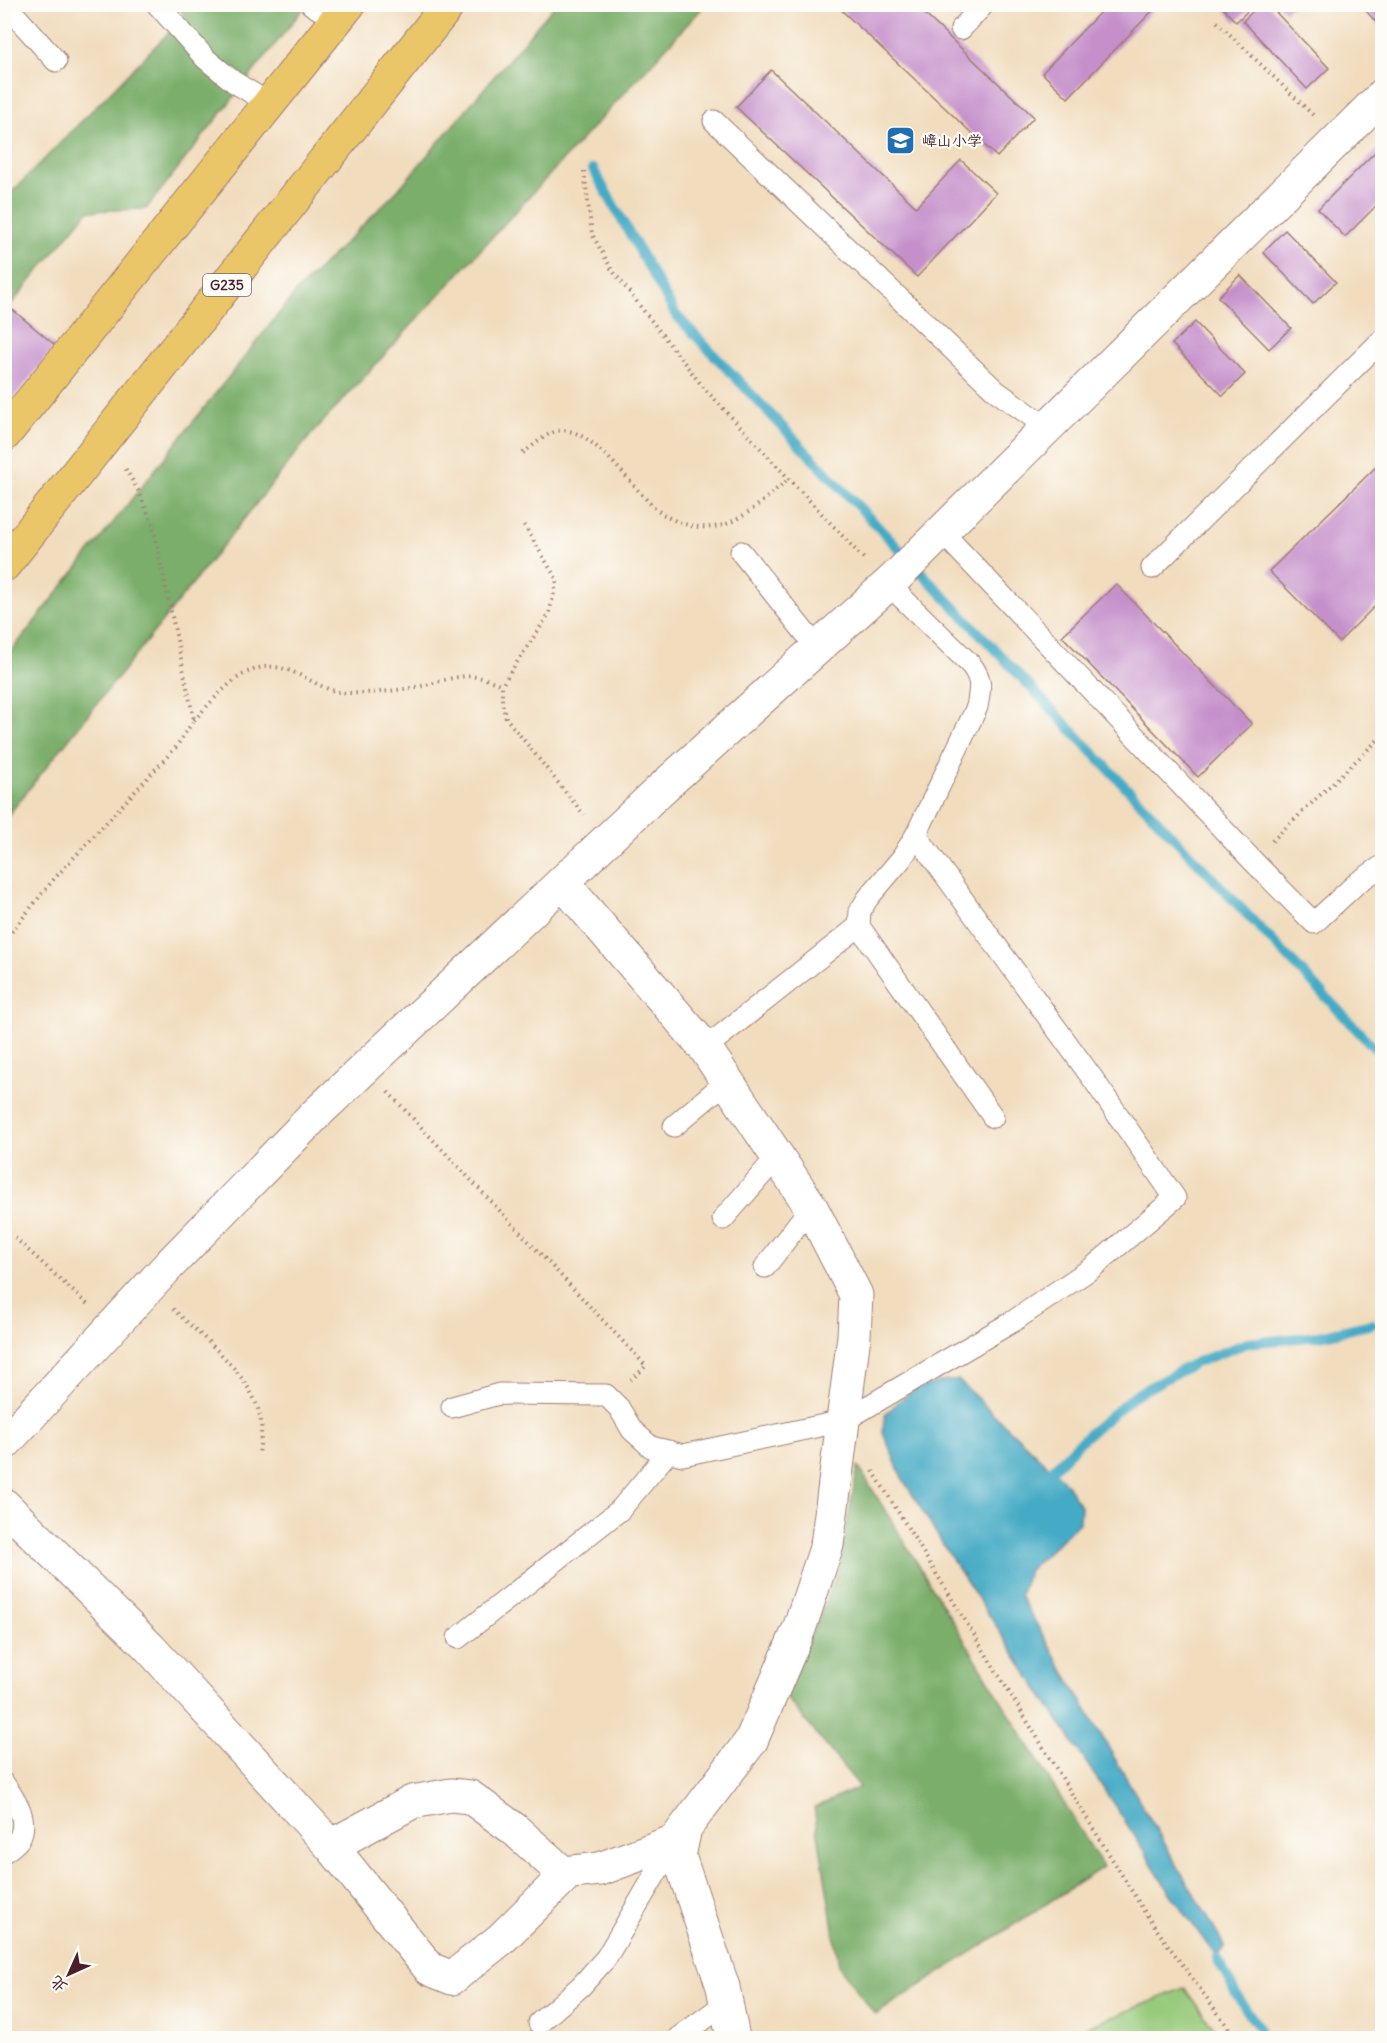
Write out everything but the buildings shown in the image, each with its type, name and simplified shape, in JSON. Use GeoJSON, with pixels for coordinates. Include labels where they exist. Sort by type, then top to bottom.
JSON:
{"type":"FeatureCollection","features":[{"type":"Feature","properties":{"kind":"highway","name":"G235"},"geometry":{"type":"LineString","coordinates":[[4,565],[449,4]]}},
{"type":"Feature","properties":{"kind":"highway"},"geometry":{"type":"LineString","coordinates":[[4,435],[270,104],[332,10]]}},
{"type":"Feature","properties":{"kind":"street"},"geometry":{"type":"LineString","coordinates":[[4,1444],[150,1286],[317,1113],[605,842],[938,537],[1383,96]]}},
{"type":"Feature","properties":{"kind":"street"},"geometry":{"type":"LineString","coordinates":[[331,1846],[412,1802],[451,1795],[470,1797],[514,1829],[563,1873],[600,1869],[680,1834],[751,1741],[799,1629],[827,1545],[854,1336],[856,1295],[811,1208],[705,1048],[562,882]]}},
{"type":"Feature","properties":{"kind":"street"},"geometry":{"type":"LineString","coordinates":[[4,1505],[149,1647],[331,1846],[430,1969],[452,1978],[501,1939],[568,1873]]}},
{"type":"Feature","properties":{"kind":"street"},"geometry":{"type":"LineString","coordinates":[[680,1834],[679,1856],[723,1988],[733,2038]]}},
{"type":"Feature","properties":{"kind":"lane"},"geometry":{"type":"LineString","coordinates":[[5,4],[56,61]]}},
{"type":"Feature","properties":{"kind":"lane"},"geometry":{"type":"LineString","coordinates":[[157,4],[206,59],[234,82],[270,104]]}},
{"type":"Feature","properties":{"kind":"lane"},"geometry":{"type":"LineString","coordinates":[[961,29],[984,4]]}},
{"type":"Feature","properties":{"kind":"lane"},"geometry":{"type":"LineString","coordinates":[[714,121],[996,391],[1048,428]]}},
{"type":"Feature","properties":{"kind":"lane"},"geometry":{"type":"LineString","coordinates":[[1152,568],[1383,340]]}},
{"type":"Feature","properties":{"kind":"lane"},"geometry":{"type":"LineString","coordinates":[[938,537],[1314,923],[1357,883],[1383,866]]}},
{"type":"Feature","properties":{"kind":"lane"},"geometry":{"type":"LineString","coordinates":[[741,552],[817,648]]}},
{"type":"Feature","properties":{"kind":"lane"},"geometry":{"type":"LineString","coordinates":[[891,581],[980,676],[980,690],[977,707],[916,835],[902,858],[860,911],[859,926],[993,1117]]}},
{"type":"Feature","properties":{"kind":"lane"},"geometry":{"type":"LineString","coordinates":[[452,1407],[499,1394],[606,1395],[619,1408],[632,1430],[651,1447],[682,1455],[843,1421],[1020,1316],[1092,1268],[1175,1198],[1093,1079],[916,835]]}},
{"type":"Feature","properties":{"kind":"lane"},"geometry":{"type":"LineString","coordinates":[[705,1048],[859,926]]}},
{"type":"Feature","properties":{"kind":"lane"},"geometry":{"type":"LineString","coordinates":[[674,1126],[727,1081]]}},
{"type":"Feature","properties":{"kind":"lane"},"geometry":{"type":"LineString","coordinates":[[723,1219],[777,1157]]}},
{"type":"Feature","properties":{"kind":"lane"},"geometry":{"type":"LineString","coordinates":[[765,1267],[811,1208]]}},
{"type":"Feature","properties":{"kind":"lane"},"geometry":{"type":"LineString","coordinates":[[458,1638],[620,1510],[669,1451]]}},
{"type":"Feature","properties":{"kind":"lane"},"geometry":{"type":"LineString","coordinates":[[4,1784],[16,1801],[24,1822],[19,1839],[4,1852]]}},
{"type":"Feature","properties":{"kind":"lane"},"geometry":{"type":"LineString","coordinates":[[539,2023],[581,1986],[606,1958],[680,1834]]}},
{"type":"Feature","properties":{"kind":"lane"},"geometry":{"type":"LineString","coordinates":[[678,2038],[726,2003]]}},
{"type":"Feature","properties":{"kind":"path"},"geometry":{"type":"LineString","coordinates":[[1217,22],[1338,140]]}},
{"type":"Feature","properties":{"kind":"path"},"geometry":{"type":"LineString","coordinates":[[584,171],[592,234],[612,270],[703,387],[891,581]]}},
{"type":"Feature","properties":{"kind":"path"},"geometry":{"type":"LineString","coordinates":[[523,453],[555,431],[570,432],[590,441],[613,461],[659,512],[680,522],[703,528],[725,524],[745,514],[789,478]]}},
{"type":"Feature","properties":{"kind":"path"},"geometry":{"type":"LineString","coordinates":[[106,437],[138,490],[152,522],[194,720]]}},
{"type":"Feature","properties":{"kind":"path"},"geometry":{"type":"LineString","coordinates":[[524,525],[557,580],[549,614],[502,685],[502,703],[506,718],[605,842]]}},
{"type":"Feature","properties":{"kind":"path"},"geometry":{"type":"LineString","coordinates":[[4,941],[54,879],[176,747],[194,720],[234,681],[253,670],[272,666],[294,671],[319,687],[346,693],[376,692],[424,685],[456,677],[475,676],[502,685]]}},
{"type":"Feature","properties":{"kind":"path"},"geometry":{"type":"LineString","coordinates":[[1252,860],[1383,736]]}},
{"type":"Feature","properties":{"kind":"path"},"geometry":{"type":"LineString","coordinates":[[365,1067],[646,1365],[611,1400]]}},
{"type":"Feature","properties":{"kind":"path"},"geometry":{"type":"LineString","coordinates":[[15,1238],[112,1327]]}},
{"type":"Feature","properties":{"kind":"path"},"geometry":{"type":"LineString","coordinates":[[150,1286],[249,1386],[257,1401],[262,1424],[259,1455]]}},
{"type":"Feature","properties":{"kind":"path"},"geometry":{"type":"LineString","coordinates":[[843,1421],[1149,1919],[1236,2038]]}},
{"type":"Feature","properties":{"kind":"green space"},"geometry":{"type":"Polygon","coordinates":[[[178,5],[306,5],[146,209],[88,211],[5,312],[5,199],[185,16],[178,5]]]}},
{"type":"Feature","properties":{"kind":"green space"},"geometry":{"type":"Polygon","coordinates":[[[555,5],[705,5],[310,436],[5,819],[5,659],[296,292],[397,191],[555,5]]]}},
{"type":"Feature","properties":{"kind":"green space"},"geometry":{"type":"Polygon","coordinates":[[[858,1466],[1103,1867],[875,2015],[839,1966],[814,1808],[860,1787],[785,1696],[838,1572],[858,1466]]]}},
{"type":"Feature","properties":{"kind":"green space"},"geometry":{"type":"Polygon","coordinates":[[[1184,1988],[1221,2038],[1060,2038],[1184,1988]]]}},
{"type":"Feature","properties":{"kind":"water"},"geometry":{"type":"Polygon","coordinates":[[[958,1380],[1066,1483],[1081,1506],[1080,1522],[1029,1570],[1020,1596],[1225,1947],[1217,1958],[1168,1890],[952,1559],[901,1476],[883,1432],[885,1415],[914,1390],[938,1382],[958,1380]]]}},
{"type":"Feature","properties":{"kind":"waterway"},"geometry":{"type":"LineString","coordinates":[[593,169],[676,315],[1382,1056]]}},
{"type":"Feature","properties":{"kind":"waterway"},"geometry":{"type":"LineString","coordinates":[[1052,1470],[1085,1437],[1135,1395],[1195,1363],[1247,1343],[1319,1336],[1372,1324]]}},
{"type":"Feature","properties":{"kind":"waterway"},"geometry":{"type":"LineString","coordinates":[[1217,1958],[1237,1996],[1266,2038]]}},
{"type":"Feature","properties":{"kind":"place","name":"嶂山小学"},"geometry":{"type":"Point","coordinates":[901,140]}}]}
